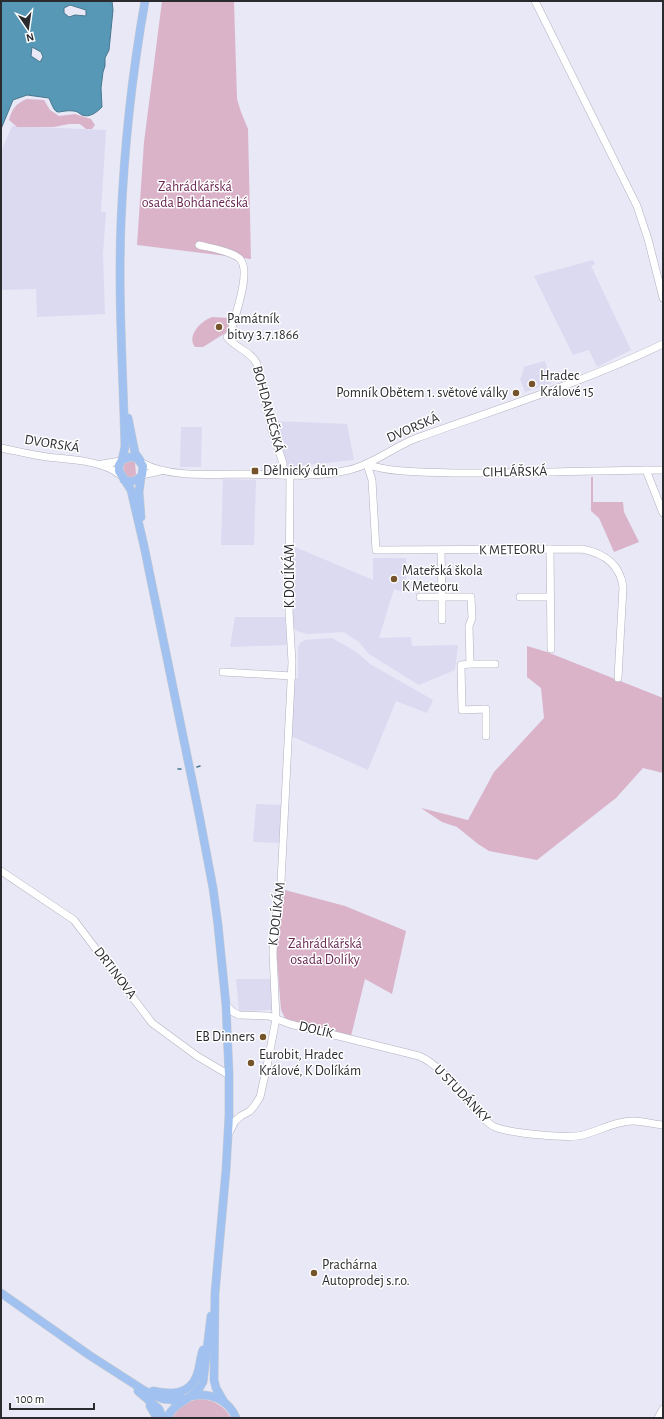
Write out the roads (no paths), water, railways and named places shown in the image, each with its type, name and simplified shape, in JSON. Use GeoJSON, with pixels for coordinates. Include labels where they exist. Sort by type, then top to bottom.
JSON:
{"type":"FeatureCollection","features":[{"type":"Feature","properties":{"kind":"main road"},"geometry":{"type":"LineString","coordinates":[[145,1],[129,110],[123,185],[120,251],[125,446],[122,461],[118,468],[131,490],[144,546],[199,814],[213,888],[219,932],[226,1005],[229,1075],[228,1137],[216,1293],[214,1380],[216,1388],[224,1402],[232,1410],[236,1418]]}},
{"type":"Feature","properties":{"kind":"main road"},"geometry":{"type":"LineString","coordinates":[[124,389],[135,453],[143,468],[139,492],[144,546]]}},
{"type":"Feature","properties":{"kind":"main road","name":"DVORSKÁ"},"geometry":{"type":"LineString","coordinates":[[122,461],[129,457],[137,458],[141,462]]}},
{"type":"Feature","properties":{"kind":"main road","name":"DVORSKÁ"},"geometry":{"type":"LineString","coordinates":[[122,477],[128,481],[135,481],[141,476]]}},
{"type":"Feature","properties":{"kind":"main road"},"geometry":{"type":"LineString","coordinates":[[1,1293],[140,1393],[159,1409],[163,1418]]}},
{"type":"Feature","properties":{"kind":"main road"},"geometry":{"type":"LineString","coordinates":[[167,1418],[173,1408],[198,1391],[203,1382],[208,1337],[216,1293]]}},
{"type":"Feature","properties":{"kind":"main road"},"geometry":{"type":"LineString","coordinates":[[134,1383],[148,1389],[165,1393],[175,1394],[187,1389],[193,1383],[197,1374],[208,1337]]}},
{"type":"Feature","properties":{"kind":"main road"},"geometry":{"type":"LineString","coordinates":[[89,1355],[150,1394],[163,1399],[172,1400],[200,1395],[210,1396],[224,1402]]}},
{"type":"Feature","properties":{"kind":"main road"},"geometry":{"type":"LineString","coordinates":[[140,1393],[152,1408],[157,1418]]}},
{"type":"Feature","properties":{"kind":"street"},"geometry":{"type":"LineString","coordinates":[[535,1],[624,178],[648,239],[663,298]]}},
{"type":"Feature","properties":{"kind":"street","name":"BOHDANEČSKÁ"},"geometry":{"type":"LineString","coordinates":[[199,245],[215,248],[232,255],[240,259],[243,264],[244,274],[241,294],[230,334],[227,337],[230,341],[250,355],[257,364],[272,431],[287,475]]}},
{"type":"Feature","properties":{"kind":"street","name":"DVORSKÁ"},"geometry":{"type":"LineString","coordinates":[[141,462],[162,470],[193,474],[327,474],[351,470],[367,464],[414,440],[572,383],[663,344]]}},
{"type":"Feature","properties":{"kind":"street","name":"DVORSKÁ"},"geometry":{"type":"LineString","coordinates":[[1,448],[44,457],[100,464],[112,468],[122,477]]}},
{"type":"Feature","properties":{"kind":"street","name":"DVORSKÁ"},"geometry":{"type":"LineString","coordinates":[[100,464],[122,461]]}},
{"type":"Feature","properties":{"kind":"street","name":"CIHLÁŘSKÁ"},"geometry":{"type":"LineString","coordinates":[[367,464],[377,467],[413,472],[468,473],[663,470]]}},
{"type":"Feature","properties":{"kind":"street","name":"K METEORU"},"geometry":{"type":"LineString","coordinates":[[367,464],[372,480],[376,550],[441,551],[582,549],[596,552],[612,562],[622,581],[623,593],[618,678]]}},
{"type":"Feature","properties":{"kind":"street","name":"DVORSKÁ"},"geometry":{"type":"LineString","coordinates":[[141,476],[162,470]]}},
{"type":"Feature","properties":{"kind":"street"},"geometry":{"type":"LineString","coordinates":[[646,470],[663,513]]}},
{"type":"Feature","properties":{"kind":"street","name":"K DOLÍKÁM"},"geometry":{"type":"LineString","coordinates":[[228,1137],[230,1129],[235,1121],[250,1110],[260,1097],[276,1019],[273,953],[274,930],[282,882],[292,676],[289,611],[287,475]]}},
{"type":"Feature","properties":{"kind":"street"},"geometry":{"type":"LineString","coordinates":[[550,549],[551,649]]}},
{"type":"Feature","properties":{"kind":"street"},"geometry":{"type":"LineString","coordinates":[[441,551],[442,620]]}},
{"type":"Feature","properties":{"kind":"street"},"geometry":{"type":"LineString","coordinates":[[420,597],[471,596],[472,618],[469,626],[470,664]]}},
{"type":"Feature","properties":{"kind":"street"},"geometry":{"type":"LineString","coordinates":[[520,597],[550,597]]}},
{"type":"Feature","properties":{"kind":"street"},"geometry":{"type":"LineString","coordinates":[[486,736],[486,709],[459,713],[461,665],[495,664]]}},
{"type":"Feature","properties":{"kind":"street"},"geometry":{"type":"LineString","coordinates":[[223,672],[292,676]]}},
{"type":"Feature","properties":{"kind":"street","name":"DRTINOVA"},"geometry":{"type":"LineString","coordinates":[[1,871],[74,920],[152,1023],[197,1056],[229,1075]]}},
{"type":"Feature","properties":{"kind":"street","name":"DOLÍK"},"geometry":{"type":"LineString","coordinates":[[226,1005],[233,1012],[239,1015],[265,1015],[290,1024],[356,1040]]}},
{"type":"Feature","properties":{"kind":"street","name":"U STUDÁNKY"},"geometry":{"type":"LineString","coordinates":[[356,1040],[427,1059],[435,1065],[470,1105],[493,1127],[511,1131],[561,1136],[581,1136],[612,1125],[632,1121],[663,1125]]}},
{"type":"Feature","properties":{"kind":"street"},"geometry":{"type":"LineString","coordinates":[[658,1418],[663,1409]]}},
{"type":"Feature","properties":{"kind":"water"},"geometry":{"type":"Polygon","coordinates":[[[1,1],[112,1],[113,10],[109,50],[105,58],[101,88],[102,107],[96,113],[88,116],[82,115],[75,111],[58,112],[54,109],[49,98],[27,95],[13,100],[1,129],[1,1]],[[70,5],[64,8],[64,13],[69,17],[75,15],[86,16],[86,10],[70,5]],[[32,47],[31,56],[40,62],[43,57],[41,52],[32,47]]]}},
{"type":"Feature","properties":{"kind":"place","name":"Památník bitvy 3.7.1866"},"geometry":{"type":"Point","coordinates":[219,327]}},
{"type":"Feature","properties":{"kind":"place","name":"Hradec Králové 15"},"geometry":{"type":"Point","coordinates":[532,384]}},
{"type":"Feature","properties":{"kind":"place","name":"Pomník Obětem 1. světové války"},"geometry":{"type":"Point","coordinates":[516,393]}},
{"type":"Feature","properties":{"kind":"place","name":"Dělnický dům"},"geometry":{"type":"Point","coordinates":[255,471]}},
{"type":"Feature","properties":{"kind":"place","name":"Mateřská škola K Meteoru"},"geometry":{"type":"Point","coordinates":[394,579]}},
{"type":"Feature","properties":{"kind":"place","name":"EB Dinners"},"geometry":{"type":"Point","coordinates":[263,1037]}},
{"type":"Feature","properties":{"kind":"place","name":"Eurobit, Hradec Králové, K Dolíkám"},"geometry":{"type":"Point","coordinates":[251,1063]}},
{"type":"Feature","properties":{"kind":"place","name":"Prachárna Autoprodej s.r.o."},"geometry":{"type":"Point","coordinates":[314,1273]}},
{"type":"Feature","properties":{"kind":"park label","name":"Zahrádkářská osada Bohdanečská"},"geometry":{"type":"Point","coordinates":[195,196]}},
{"type":"Feature","properties":{"kind":"park label","name":"Zahrádkářská osada Dolíky"},"geometry":{"type":"Point","coordinates":[325,952]}}]}
